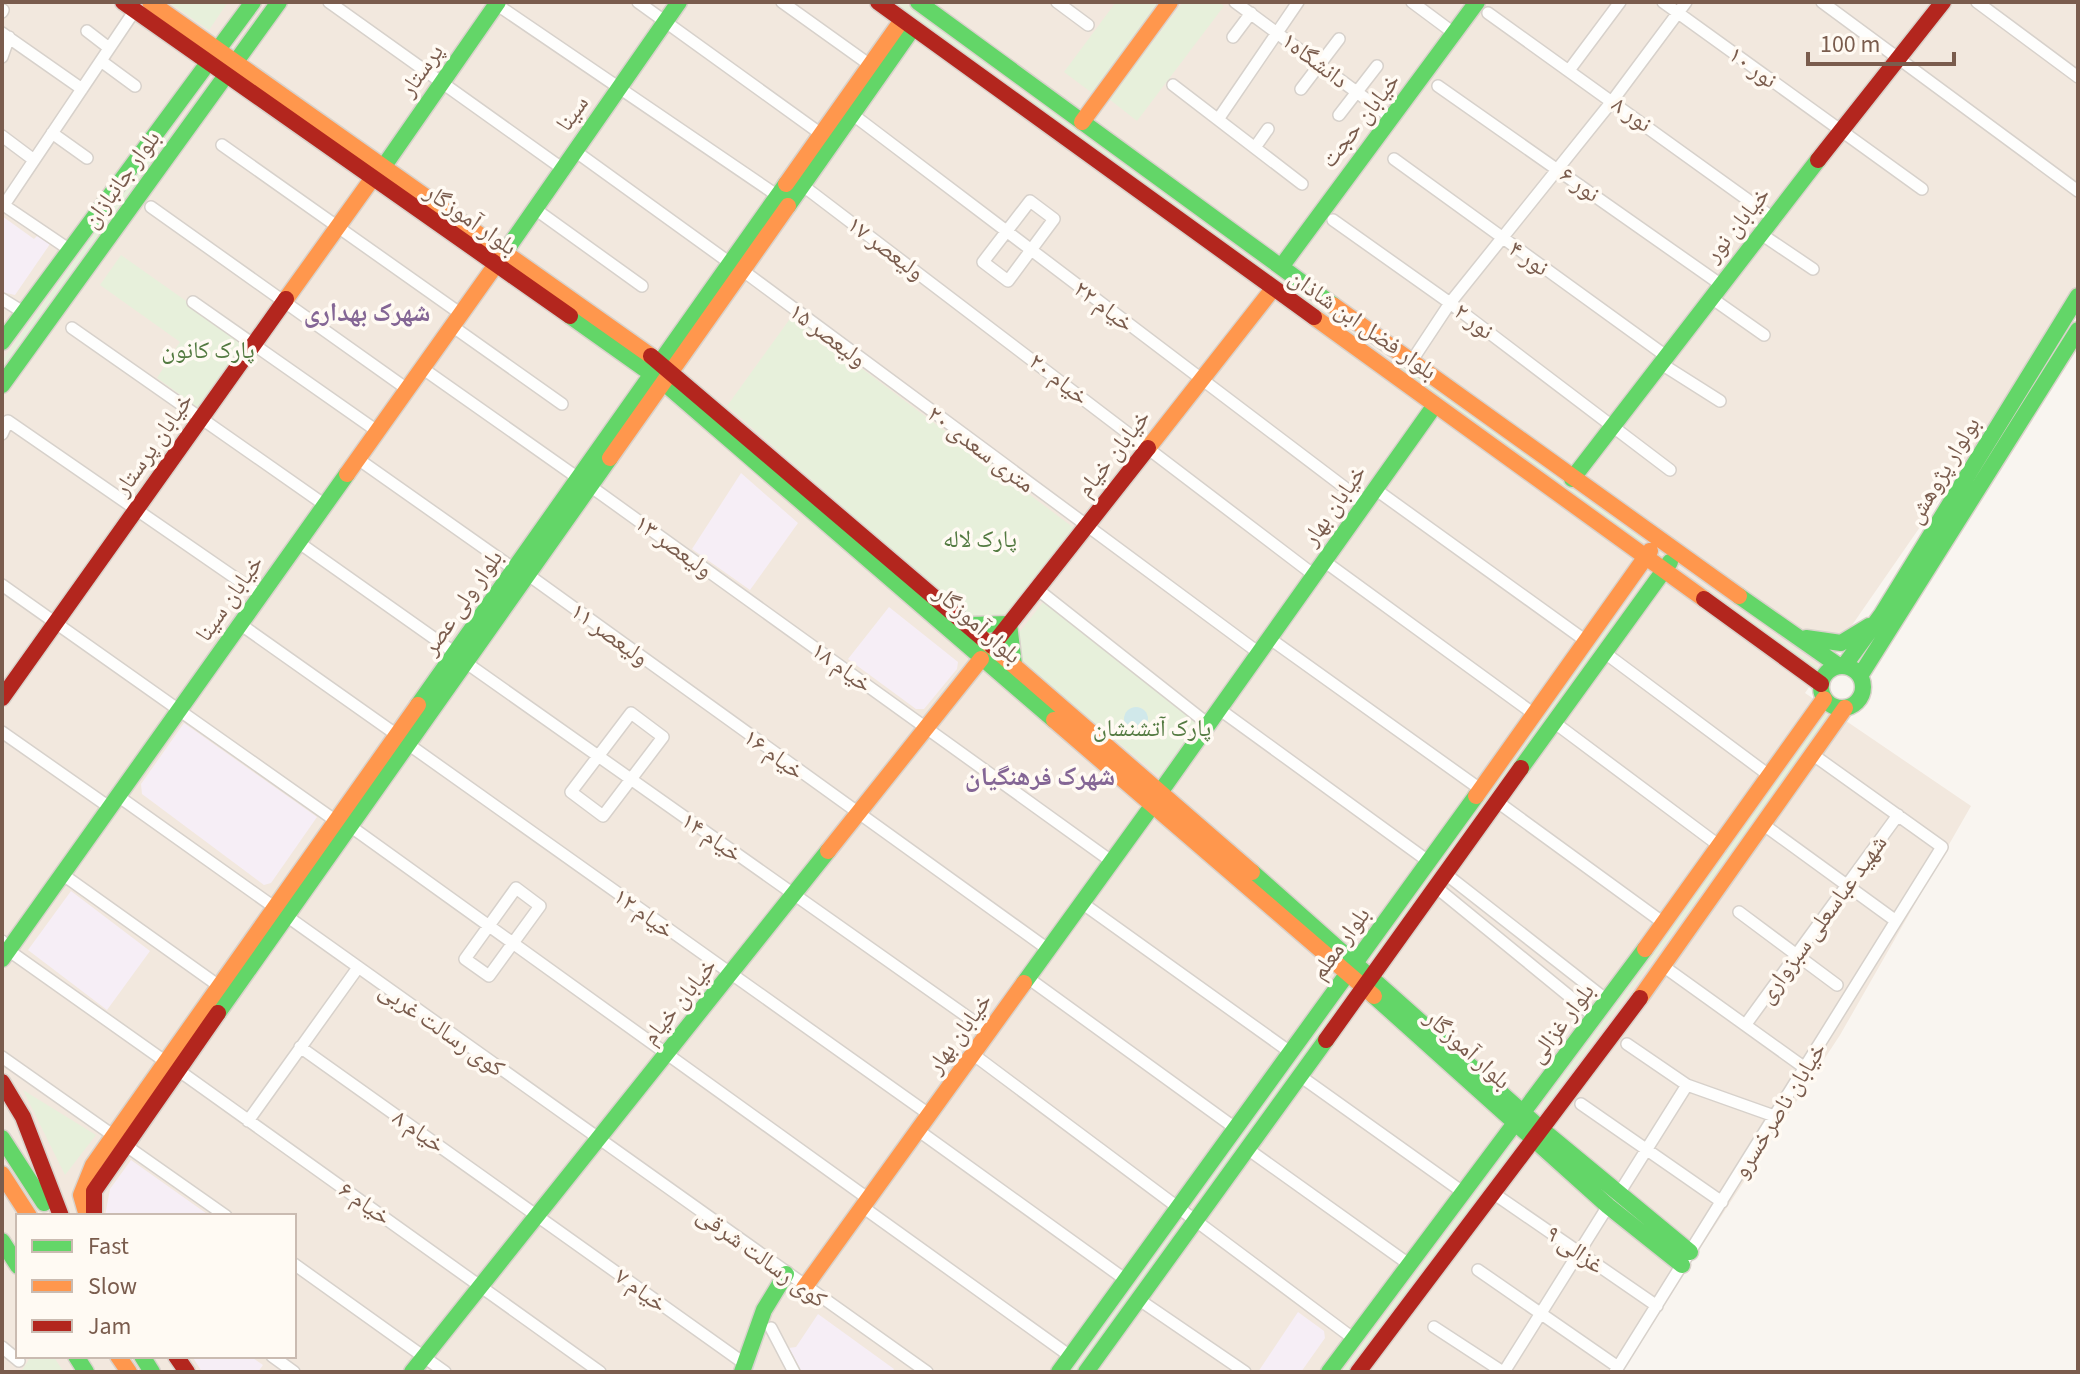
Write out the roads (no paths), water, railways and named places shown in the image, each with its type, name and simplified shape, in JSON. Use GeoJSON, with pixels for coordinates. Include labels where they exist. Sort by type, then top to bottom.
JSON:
{"type":"FeatureCollection","features":[{"type":"Feature","properties":{"kind":"main road"},"geometry":{"type":"LineString","coordinates":[[150,2],[214,56]]}},
{"type":"Feature","properties":{"kind":"main road","name":"بلوار جانبازان"},"geometry":{"type":"LineString","coordinates":[[2,342],[253,2]]}},
{"type":"Feature","properties":{"kind":"main road","name":"بلوار جانبازان"},"geometry":{"type":"LineString","coordinates":[[2,385],[279,2]]}},
{"type":"Feature","properties":{"kind":"main road","name":"سینا"},"geometry":{"type":"LineString","coordinates":[[500,259],[679,2]]}},
{"type":"Feature","properties":{"kind":"main road","name":"بلوار فضل ابن شاذان"},"geometry":{"type":"LineString","coordinates":[[878,2],[1645,557],[1823,692]]}},
{"type":"Feature","properties":{"kind":"main road","name":"بلوار فضل ابن شاذان"},"geometry":{"type":"LineString","coordinates":[[918,2],[1572,479],[1841,666]]}},
{"type":"Feature","properties":{"kind":"main road"},"geometry":{"type":"LineString","coordinates":[[1082,122],[1170,2]]}},
{"type":"Feature","properties":{"kind":"main road","name":"خیابان نور"},"geometry":{"type":"LineString","coordinates":[[1572,479],[1715,291],[1943,2]]}},
{"type":"Feature","properties":{"kind":"main road","name":"پرستار"},"geometry":{"type":"LineString","coordinates":[[384,166],[496,3]]}},
{"type":"Feature","properties":{"kind":"main road"},"geometry":{"type":"LineString","coordinates":[[129,6],[214,56]]}},
{"type":"Feature","properties":{"kind":"main road","name":"خیابان حجت"},"geometry":{"type":"LineString","coordinates":[[1281,267],[1455,34],[1483,8]]}},
{"type":"Feature","properties":{"kind":"main road","name":"بلوار ولی عصر"},"geometry":{"type":"LineString","coordinates":[[736,266],[778,196],[821,134],[908,24]]}},
{"type":"Feature","properties":{"kind":"main road","name":"بلوار آموزگار"},"geometry":{"type":"LineString","coordinates":[[214,56],[372,179],[500,259],[661,372],[1074,727],[1161,791],[1352,969]]}},
{"type":"Feature","properties":{"kind":"main road","name":"بلوار ولی عصر"},"geometry":{"type":"LineString","coordinates":[[86,1214],[79,1204],[81,1187],[120,1140],[736,266],[802,185],[852,114],[878,60]]}},
{"type":"Feature","properties":{"kind":"main road","name":"بلوار آموزگار"},"geometry":{"type":"LineString","coordinates":[[232,69],[384,166],[500,259]]}},
{"type":"Feature","properties":{"kind":"main road"},"geometry":{"type":"LineString","coordinates":[[998,88],[1011,70]]}},
{"type":"Feature","properties":{"kind":"main road"},"geometry":{"type":"LineString","coordinates":[[165,122],[178,124],[183,135]]}},
{"type":"Feature","properties":{"kind":"main road","name":"خیابان پرستار"},"geometry":{"type":"LineString","coordinates":[[2,698],[372,179]]}},
{"type":"Feature","properties":{"kind":"main road","name":"خیابان سینا"},"geometry":{"type":"LineString","coordinates":[[4,950],[114,802],[500,259]]}},
{"type":"Feature","properties":{"kind":"main road","name":"خیابان خیام"},"geometry":{"type":"LineString","coordinates":[[412,1372],[731,975],[1272,290]]}},
{"type":"Feature","properties":{"kind":"main road","name":"بولوار پژوهش"},"geometry":{"type":"LineString","coordinates":[[1841,666],[1882,614],[2078,296]]}},
{"type":"Feature","properties":{"kind":"main road","name":"بولوار پژوهش"},"geometry":{"type":"LineString","coordinates":[[1860,676],[2078,330]]}},
{"type":"Feature","properties":{"kind":"main road"},"geometry":{"type":"LineString","coordinates":[[1364,354],[1375,336]]}},
{"type":"Feature","properties":{"kind":"main road","name":"خیابان بهار"},"geometry":{"type":"LineString","coordinates":[[1161,791],[1435,405]]}},
{"type":"Feature","properties":{"kind":"main road","name":"بلوار آموزگار"},"geometry":{"type":"LineString","coordinates":[[824,512],[968,625],[986,652],[1014,665],[1152,806],[1368,982],[1536,1134],[1686,1259]]}},
{"type":"Feature","properties":{"kind":"main road","name":"بلوار معلم"},"geometry":{"type":"LineString","coordinates":[[1059,1372],[1658,540]]}},
{"type":"Feature","properties":{"kind":"main road","name":"بلوار معلم"},"geometry":{"type":"LineString","coordinates":[[1088,1372],[1676,553]]}},
{"type":"Feature","properties":{"kind":"main road"},"geometry":{"type":"LineString","coordinates":[[1608,610],[1626,624]]}},
{"type":"Feature","properties":{"kind":"main road"},"geometry":{"type":"LineString","coordinates":[[1790,633],[1819,643],[1841,643],[1882,614]]}},
{"type":"Feature","properties":{"kind":"main road"},"geometry":{"type":"LineString","coordinates":[[968,625],[1009,624],[1014,665]]}},
{"type":"Feature","properties":{"kind":"main road"},"geometry":{"type":"LineString","coordinates":[[1841,666],[1860,676],[1863,692],[1859,700],[1845,708],[1831,705],[1823,692],[1827,672],[1841,666]]}},
{"type":"Feature","properties":{"kind":"main road","name":"بلوار غزالی"},"geometry":{"type":"LineString","coordinates":[[1329,1372],[1721,847],[1823,692]]}},
{"type":"Feature","properties":{"kind":"main road","name":"بلوار غزالی"},"geometry":{"type":"LineString","coordinates":[[1358,1372],[1663,966],[1845,708]]}},
{"type":"Feature","properties":{"kind":"main road","name":"خیابان بهار"},"geometry":{"type":"LineString","coordinates":[[804,1288],[1152,806]]}},
{"type":"Feature","properties":{"kind":"main road","name":"بلوار ولی عصر"},"geometry":{"type":"LineString","coordinates":[[172,1066],[219,986],[280,912]]}},
{"type":"Feature","properties":{"kind":"main road"},"geometry":{"type":"LineString","coordinates":[[2,1082],[23,1117],[60,1214]]}},
{"type":"Feature","properties":{"kind":"main road"},"geometry":{"type":"LineString","coordinates":[[2,1138],[52,1214]]}},
{"type":"Feature","properties":{"kind":"main road","name":"بلوار ولی عصر"},"geometry":{"type":"LineString","coordinates":[[94,1214],[94,1191],[120,1140]]}},
{"type":"Feature","properties":{"kind":"main road"},"geometry":{"type":"LineString","coordinates":[[2,1174],[28,1214]]}},
{"type":"Feature","properties":{"kind":"main road"},"geometry":{"type":"LineString","coordinates":[[2,1192],[19,1214]]}},
{"type":"Feature","properties":{"kind":"main road"},"geometry":{"type":"LineString","coordinates":[[2,1241],[16,1263]]}},
{"type":"Feature","properties":{"kind":"main road"},"geometry":{"type":"LineString","coordinates":[[743,1368],[764,1310],[786,1274]]}},
{"type":"Feature","properties":{"kind":"street"},"geometry":{"type":"LineString","coordinates":[[329,2],[563,169]]}},
{"type":"Feature","properties":{"kind":"street"},"geometry":{"type":"LineString","coordinates":[[638,2],[821,134]]}},
{"type":"Feature","properties":{"kind":"street"},"geometry":{"type":"LineString","coordinates":[[1057,2],[1088,25]]}},
{"type":"Feature","properties":{"kind":"street"},"geometry":{"type":"LineString","coordinates":[[1219,118],[1298,2]]}},
{"type":"Feature","properties":{"kind":"street"},"geometry":{"type":"LineString","coordinates":[[1412,2],[1455,34]]}},
{"type":"Feature","properties":{"kind":"street"},"geometry":{"type":"LineString","coordinates":[[1570,69],[1620,2]]}},
{"type":"Feature","properties":{"kind":"street","name":"نور ۱۰"},"geometry":{"type":"LineString","coordinates":[[1663,2],[1922,189]]}},
{"type":"Feature","properties":{"kind":"street"},"geometry":{"type":"LineString","coordinates":[[1411,362],[1450,303],[1613,100],[1686,2]]}},
{"type":"Feature","properties":{"kind":"street"},"geometry":{"type":"LineString","coordinates":[[1822,2],[2078,191]]}},
{"type":"Feature","properties":{"kind":"street"},"geometry":{"type":"LineString","coordinates":[[1977,2],[2078,77]]}},
{"type":"Feature","properties":{"kind":"street"},"geometry":{"type":"LineString","coordinates":[[496,3],[778,196]]}},
{"type":"Feature","properties":{"kind":"street"},"geometry":{"type":"LineString","coordinates":[[70,250],[3,204],[101,61],[129,6]]}},
{"type":"Feature","properties":{"kind":"street"},"geometry":{"type":"LineString","coordinates":[[787,6],[878,60]]}},
{"type":"Feature","properties":{"kind":"street"},"geometry":{"type":"LineString","coordinates":[[1233,37],[1245,6]]}},
{"type":"Feature","properties":{"kind":"street","name":"دانشگاه۱"},"geometry":{"type":"LineString","coordinates":[[1245,6],[1393,119]]}},
{"type":"Feature","properties":{"kind":"street","name":"نور ۸"},"geometry":{"type":"LineString","coordinates":[[1483,8],[1773,218]]}},
{"type":"Feature","properties":{"kind":"street"},"geometry":{"type":"LineString","coordinates":[[87,31],[109,48]]}},
{"type":"Feature","properties":{"kind":"street"},"geometry":{"type":"LineString","coordinates":[[2,57],[5,35],[82,89]]}},
{"type":"Feature","properties":{"kind":"street"},"geometry":{"type":"LineString","coordinates":[[1301,89],[1339,39]]}},
{"type":"Feature","properties":{"kind":"street"},"geometry":{"type":"LineString","coordinates":[[101,61],[135,86]]}},
{"type":"Feature","properties":{"kind":"street"},"geometry":{"type":"LineString","coordinates":[[1339,115],[1377,66]]}},
{"type":"Feature","properties":{"kind":"street"},"geometry":{"type":"LineString","coordinates":[[1173,85],[1302,184]]}},
{"type":"Feature","properties":{"kind":"street","name":"نور ۶"},"geometry":{"type":"LineString","coordinates":[[1438,86],[1558,168],[1715,291],[1764,335]]}},
{"type":"Feature","properties":{"kind":"street","name":"خیام ۲۲"},"geometry":{"type":"LineString","coordinates":[[852,114],[1283,441],[1480,565],[1586,641]]}},
{"type":"Feature","properties":{"kind":"street"},"geometry":{"type":"LineString","coordinates":[[1256,146],[1268,129]]}},
{"type":"Feature","properties":{"kind":"street"},"geometry":{"type":"LineString","coordinates":[[52,133],[87,158]]}},
{"type":"Feature","properties":{"kind":"street"},"geometry":{"type":"LineString","coordinates":[[2,136],[34,160]]}},
{"type":"Feature","properties":{"kind":"street"},"geometry":{"type":"LineString","coordinates":[[222,145],[399,270],[562,404]]}},
{"type":"Feature","properties":{"kind":"street","name":"ولیعصر ۱۵"},"geometry":{"type":"LineString","coordinates":[[575,151],[915,399]]}},
{"type":"Feature","properties":{"kind":"street","name":"نور ۴"},"geometry":{"type":"LineString","coordinates":[[1394,159],[1720,401]]}},
{"type":"Feature","properties":{"kind":"street","name":"ولیعصر ۱۷"},"geometry":{"type":"LineString","coordinates":[[802,185],[970,310]]}},
{"type":"Feature","properties":{"kind":"street"},"geometry":{"type":"LineString","coordinates":[[1030,201],[1054,219],[1008,281],[983,262],[1006,233],[1030,201]]}},
{"type":"Feature","properties":{"kind":"street"},"geometry":{"type":"LineString","coordinates":[[151,207],[407,389]]}},
{"type":"Feature","properties":{"kind":"street"},"geometry":{"type":"LineString","coordinates":[[535,209],[642,286]]}},
{"type":"Feature","properties":{"kind":"street","name":"نور ۲"},"geometry":{"type":"LineString","coordinates":[[1333,220],[1450,303],[1670,470]]}},
{"type":"Feature","properties":{"kind":"street"},"geometry":{"type":"LineString","coordinates":[[1761,234],[1813,269]]}},
{"type":"Feature","properties":{"kind":"street"},"geometry":{"type":"LineString","coordinates":[[2,299],[23,312]]}},
{"type":"Feature","properties":{"kind":"street"},"geometry":{"type":"LineString","coordinates":[[193,302],[377,431]]}},
{"type":"Feature","properties":{"kind":"street","name":"خیام ۲۰"},"geometry":{"type":"LineString","coordinates":[[970,310],[1232,510],[1429,637],[1534,714]]}},
{"type":"Feature","properties":{"kind":"street"},"geometry":{"type":"LineString","coordinates":[[72,328],[325,505]]}},
{"type":"Feature","properties":{"kind":"street","name":"ولیعصر ۱۳"},"geometry":{"type":"LineString","coordinates":[[422,368],[758,607]]}},
{"type":"Feature","properties":{"kind":"street","name":"۲۰ متری سعدی"},"geometry":{"type":"LineString","coordinates":[[915,399],[1174,591],[1374,714],[1480,789]]}},
{"type":"Feature","properties":{"kind":"street"},"geometry":{"type":"LineString","coordinates":[[2,434],[8,421],[260,595]]}},
{"type":"Feature","properties":{"kind":"street","name":"ولیعصر ۱۱"},"geometry":{"type":"LineString","coordinates":[[358,459],[692,694]]}},
{"type":"Feature","properties":{"kind":"street","name":"خیام ۱۴"},"geometry":{"type":"LineString","coordinates":[[298,542],[630,781],[989,1032]]}},
{"type":"Feature","properties":{"kind":"street"},"geometry":{"type":"LineString","coordinates":[[2,585],[769,1127],[967,1282],[1070,1356]]}},
{"type":"Feature","properties":{"kind":"street"},"geometry":{"type":"LineString","coordinates":[[1037,589],[1208,724]]}},
{"type":"Feature","properties":{"kind":"street","name":"خیام ۱۸"},"geometry":{"type":"LineString","coordinates":[[758,607],[1111,861]]}},
{"type":"Feature","properties":{"kind":"street","name":"خیام ۱۲"},"geometry":{"type":"LineString","coordinates":[[240,624],[930,1115]]}},
{"type":"Feature","properties":{"kind":"street"},"geometry":{"type":"LineString","coordinates":[[1605,653],[1770,776]]}},
{"type":"Feature","properties":{"kind":"street","name":"خیام ۱۶"},"geometry":{"type":"LineString","coordinates":[[692,694],[1049,950]]}},
{"type":"Feature","properties":{"kind":"street"},"geometry":{"type":"LineString","coordinates":[[1219,709],[1428,861]]}},
{"type":"Feature","properties":{"kind":"street"},"geometry":{"type":"LineString","coordinates":[[631,713],[663,737],[603,816],[571,792],[598,757],[631,713]]}},
{"type":"Feature","properties":{"kind":"street"},"geometry":{"type":"LineString","coordinates":[[1555,723],[1721,847]]}},
{"type":"Feature","properties":{"kind":"street","name":"کوی رسالت غربی"},"geometry":{"type":"LineString","coordinates":[[2,732],[280,912],[599,1139]]}},
{"type":"Feature","properties":{"kind":"street"},"geometry":{"type":"LineString","coordinates":[[1812,754],[1898,815]]}},
{"type":"Feature","properties":{"kind":"street"},"geometry":{"type":"LineString","coordinates":[[1499,803],[1665,924]]}},
{"type":"Feature","properties":{"kind":"street","name":"خیابان ناصرخسرو"},"geometry":{"type":"LineString","coordinates":[[1616,1369],[1942,847],[1898,815]]}},
{"type":"Feature","properties":{"kind":"street","name":"شهید عباسعلی سبزواری"},"geometry":{"type":"LineString","coordinates":[[1746,1024],[1898,815]]}},
{"type":"Feature","properties":{"kind":"street"},"geometry":{"type":"LineString","coordinates":[[1764,825],[1896,921]]}},
{"type":"Feature","properties":{"kind":"street"},"geometry":{"type":"LineString","coordinates":[[62,874],[219,986]]}},
{"type":"Feature","properties":{"kind":"street"},"geometry":{"type":"LineString","coordinates":[[1442,881],[1608,1001]]}},
{"type":"Feature","properties":{"kind":"street"},"geometry":{"type":"LineString","coordinates":[[1442,881],[1520,955],[1596,1018]]}},
{"type":"Feature","properties":{"kind":"street"},"geometry":{"type":"LineString","coordinates":[[516,888],[540,906],[489,976],[465,959],[488,928],[516,888]]}},
{"type":"Feature","properties":{"kind":"street"},"geometry":{"type":"LineString","coordinates":[[1082,903],[1290,1052]]}},
{"type":"Feature","properties":{"kind":"street"},"geometry":{"type":"LineString","coordinates":[[1739,912],[1837,985]]}},
{"type":"Feature","properties":{"kind":"street","name":"خیام ۶"},"geometry":{"type":"LineString","coordinates":[[4,950],[172,1066],[600,1372]]}},
{"type":"Feature","properties":{"kind":"street"},"geometry":{"type":"LineString","coordinates":[[1663,966],[1805,1068]]}},
{"type":"Feature","properties":{"kind":"street"},"geometry":{"type":"LineString","coordinates":[[248,1121],[357,969]]}},
{"type":"Feature","properties":{"kind":"street"},"geometry":{"type":"LineString","coordinates":[[1028,978],[1235,1128]]}},
{"type":"Feature","properties":{"kind":"street"},"geometry":{"type":"LineString","coordinates":[[1627,1044],[1687,1085],[1776,1116]]}},
{"type":"Feature","properties":{"kind":"street","name":"خیام ۸"},"geometry":{"type":"LineString","coordinates":[[300,1047],[538,1215]]}},
{"type":"Feature","properties":{"kind":"street"},"geometry":{"type":"LineString","coordinates":[[974,1055],[1354,1339]]}},
{"type":"Feature","properties":{"kind":"street"},"geometry":{"type":"LineString","coordinates":[[2,1057],[223,1214]]}},
{"type":"Feature","properties":{"kind":"street"},"geometry":{"type":"LineString","coordinates":[[1300,1076],[1464,1193]]}},
{"type":"Feature","properties":{"kind":"street"},"geometry":{"type":"LineString","coordinates":[[1434,1327],[1503,1372],[1648,1151],[1687,1085]]}},
{"type":"Feature","properties":{"kind":"street"},"geometry":{"type":"LineString","coordinates":[[1581,1104],[1722,1202]]}},
{"type":"Feature","properties":{"kind":"street"},"geometry":{"type":"LineString","coordinates":[[919,1131],[1126,1280]]}},
{"type":"Feature","properties":{"kind":"street","name":"کوی رسالت شرقی"},"geometry":{"type":"LineString","coordinates":[[599,1139],[804,1288],[927,1372]]}},
{"type":"Feature","properties":{"kind":"street"},"geometry":{"type":"LineString","coordinates":[[1249,1150],[1410,1265]]}},
{"type":"Feature","properties":{"kind":"street","name":"غزالی ۹"},"geometry":{"type":"LineString","coordinates":[[1493,1193],[1657,1306]]}},
{"type":"Feature","properties":{"kind":"street","name":"خیام ۷"},"geometry":{"type":"LineString","coordinates":[[538,1215],[743,1368]]}},
{"type":"Feature","properties":{"kind":"street"},"geometry":{"type":"LineString","coordinates":[[296,1265],[445,1372]]}},
{"type":"Feature","properties":{"kind":"street"},"geometry":{"type":"LineString","coordinates":[[1478,1270],[1541,1312],[1616,1369]]}},
{"type":"Feature","properties":{"kind":"street"},"geometry":{"type":"LineString","coordinates":[[1141,1301],[1245,1372]]}},
{"type":"Feature","properties":{"kind":"street"},"geometry":{"type":"LineString","coordinates":[[771,1328],[794,1372]]}},
{"type":"Feature","properties":{"kind":"street"},"geometry":{"type":"LineString","coordinates":[[10,1372],[20,1358]]}},
{"type":"Feature","properties":{"kind":"street"},"geometry":{"type":"LineString","coordinates":[[275,1358],[294,1372]]}},
{"type":"Feature","properties":{"kind":"water"},"geometry":{"type":"Polygon","coordinates":[[[1136,707],[1144,711],[1148,719],[1144,727],[1136,731],[1128,727],[1124,719],[1128,711],[1136,707]]]}},
{"type":"Feature","properties":{"kind":"waterway"},"geometry":{"type":"LineString","coordinates":[[751,1372],[760,1344]]}},
{"type":"Feature","properties":{"kind":"district","name":"شهرک بهداری"},"geometry":{"type":"Point","coordinates":[367,312]}},
{"type":"Feature","properties":{"kind":"district","name":"شهرک فرهنگیان"},"geometry":{"type":"Point","coordinates":[1040,776]}},
{"type":"Feature","properties":{"kind":"park label","name":"پارک کانون"},"geometry":{"type":"Point","coordinates":[208,350]}},
{"type":"Feature","properties":{"kind":"park label","name":"پارک لاله"},"geometry":{"type":"Point","coordinates":[980,539]}},
{"type":"Feature","properties":{"kind":"park label","name":"پارک آتشنشان"},"geometry":{"type":"Point","coordinates":[1152,728]}}]}
